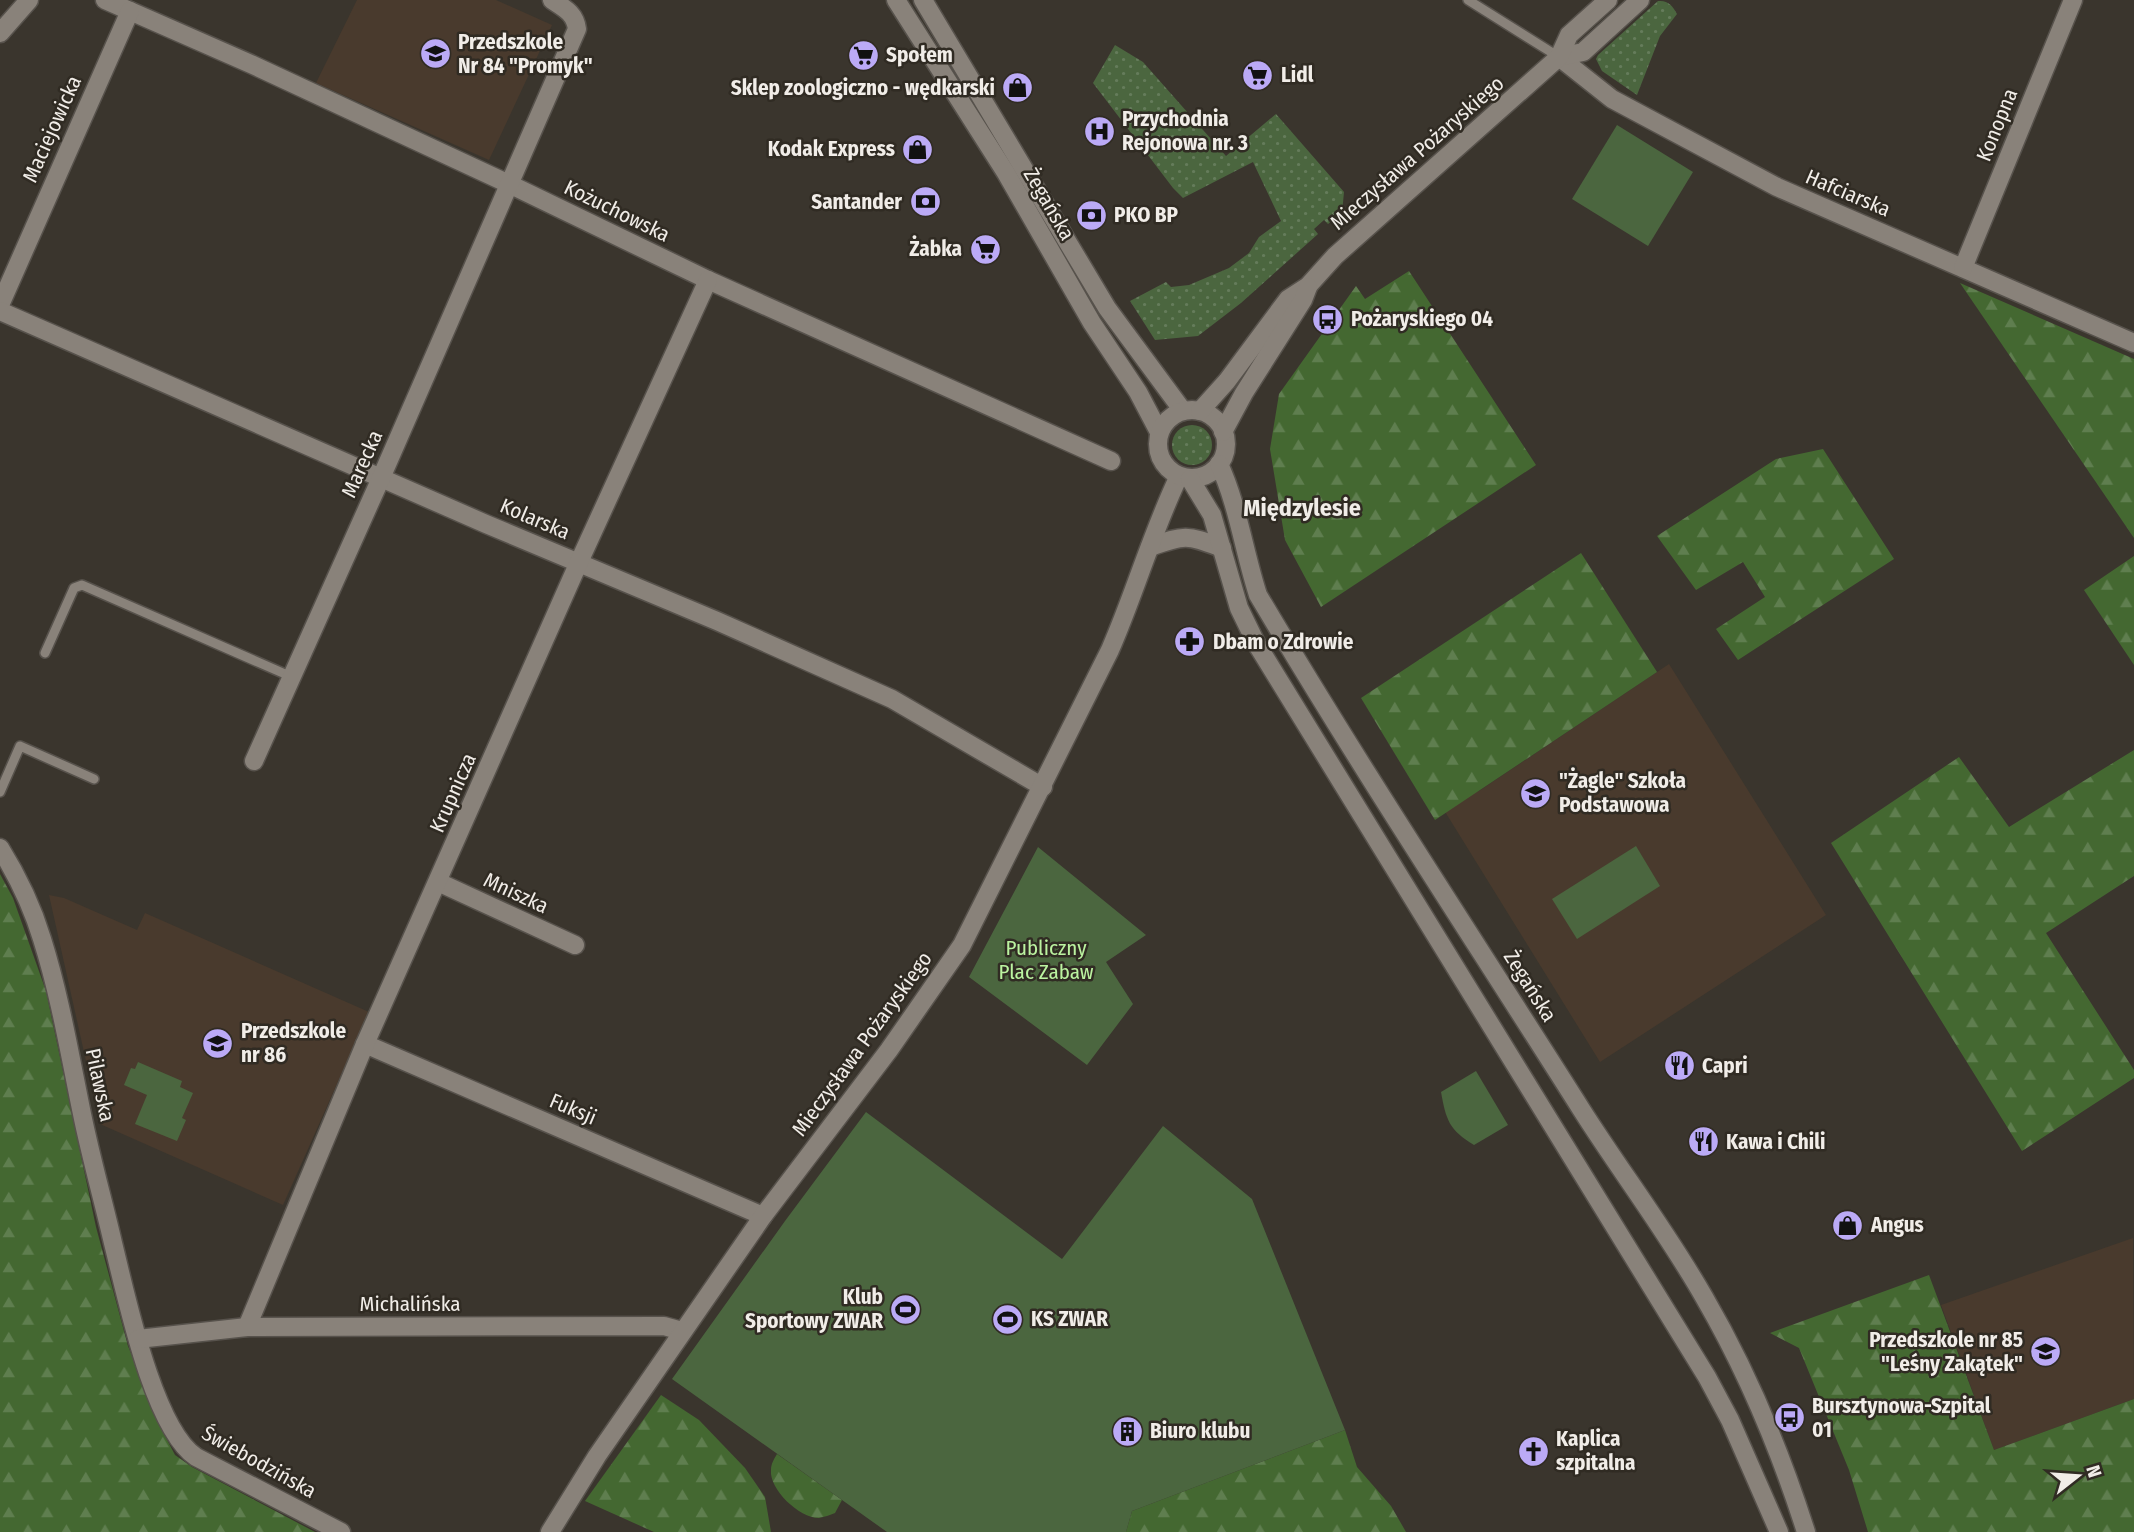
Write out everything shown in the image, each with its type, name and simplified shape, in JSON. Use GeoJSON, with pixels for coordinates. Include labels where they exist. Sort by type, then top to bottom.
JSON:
{"type":"FeatureCollection","features":[{"type":"Feature","properties":{"kind":"street"},"geometry":{"type":"LineString","coordinates":[[0,33],[29,0]]}},
{"type":"Feature","properties":{"kind":"street","name":"Kożuchowska"},"geometry":{"type":"LineString","coordinates":[[105,0],[253,65],[708,280],[1111,461]]}},
{"type":"Feature","properties":{"kind":"street","name":"Marecka"},"geometry":{"type":"LineString","coordinates":[[254,761],[577,29],[576,20],[571,13],[552,0]]}},
{"type":"Feature","properties":{"kind":"street","name":"Żegańska"},"geometry":{"type":"LineString","coordinates":[[896,0],[1006,173],[1092,323],[1138,392],[1159,432]]}},
{"type":"Feature","properties":{"kind":"street","name":"Żegańska"},"geometry":{"type":"LineString","coordinates":[[923,0],[1107,308],[1191,411]]}},
{"type":"Feature","properties":{"kind":"street","name":"Mieczysława Pożaryskiego"},"geometry":{"type":"LineString","coordinates":[[1191,411],[1227,381],[1288,299],[1308,286],[1335,256],[1559,57],[1569,35],[1608,0]]}},
{"type":"Feature","properties":{"kind":"street","name":"Mieczysława Pożaryskiego"},"geometry":{"type":"LineString","coordinates":[[1559,57],[1583,52],[1640,0]]}},
{"type":"Feature","properties":{"kind":"street","name":"Konopna"},"geometry":{"type":"LineString","coordinates":[[1963,268],[2073,0]]}},
{"type":"Feature","properties":{"kind":"street","name":"Maciejowicka"},"geometry":{"type":"LineString","coordinates":[[0,305],[130,11]]}},
{"type":"Feature","properties":{"kind":"street","name":"Hafciarska"},"geometry":{"type":"LineString","coordinates":[[1559,57],[1612,99],[1777,187],[2134,343]]}},
{"type":"Feature","properties":{"kind":"street","name":"Krupnicza"},"geometry":{"type":"LineString","coordinates":[[247,1327],[365,1044],[579,562],[708,280]]}},
{"type":"Feature","properties":{"kind":"street","name":"Mieczysława Pożaryskiego"},"geometry":{"type":"LineString","coordinates":[[1223,432],[1244,393],[1303,300],[1308,286]]}},
{"type":"Feature","properties":{"kind":"street","name":"Kolarska"},"geometry":{"type":"LineString","coordinates":[[0,312],[892,699],[1042,788]]}},
{"type":"Feature","properties":{"kind":"street"},"geometry":{"type":"LineString","coordinates":[[1191,411],[1214,418],[1223,432],[1226,449],[1220,464],[1207,475],[1184,477],[1170,471],[1163,463],[1158,453],[1159,432],[1169,419],[1191,411]]}},
{"type":"Feature","properties":{"kind":"street","name":"Żegańska"},"geometry":{"type":"LineString","coordinates":[[1220,464],[1228,483],[1258,595],[1586,1117],[1703,1294],[1726,1335],[1774,1441],[1806,1532]]}},
{"type":"Feature","properties":{"kind":"street"},"geometry":{"type":"LineString","coordinates":[[1184,477],[1212,515],[1239,608],[1256,643],[1707,1377],[1730,1420],[1779,1532]]}},
{"type":"Feature","properties":{"kind":"street","name":"Mieczysława Pożaryskiego"},"geometry":{"type":"LineString","coordinates":[[550,1532],[597,1455],[682,1331],[763,1216],[889,1050],[962,945],[1110,650],[1161,513],[1184,477]]}},
{"type":"Feature","properties":{"kind":"street"},"geometry":{"type":"LineString","coordinates":[[1150,547],[1182,537],[1192,537],[1222,548]]}},
{"type":"Feature","properties":{"kind":"street","name":"Pilawska"},"geometry":{"type":"LineString","coordinates":[[0,848],[24,890],[35,916],[51,969],[83,1118],[138,1339]]}},
{"type":"Feature","properties":{"kind":"street","name":"Mniszka"},"geometry":{"type":"LineString","coordinates":[[438,882],[575,946]]}},
{"type":"Feature","properties":{"kind":"street","name":"Fuksji"},"geometry":{"type":"LineString","coordinates":[[365,1044],[763,1216]]}},
{"type":"Feature","properties":{"kind":"street","name":"Michalińska"},"geometry":{"type":"LineString","coordinates":[[138,1339],[247,1327],[664,1326],[682,1331]]}},
{"type":"Feature","properties":{"kind":"street","name":"Świebodzińska"},"geometry":{"type":"LineString","coordinates":[[138,1339],[157,1398],[175,1435],[187,1451],[212,1467],[341,1532]]}},
{"type":"Feature","properties":{"kind":"lane"},"geometry":{"type":"LineString","coordinates":[[1468,0],[1559,57]]}},
{"type":"Feature","properties":{"kind":"lane"},"geometry":{"type":"LineString","coordinates":[[45,653],[74,588],[82,585],[292,677]]}},
{"type":"Feature","properties":{"kind":"lane"},"geometry":{"type":"LineString","coordinates":[[0,792],[20,746],[94,779]]}},
{"type":"Feature","properties":{"kind":"shaded area","name":"Przedszkole Nr 84 \"Promyk\""},"geometry":{"type":"Polygon","coordinates":[[[357,0],[496,0],[552,25],[489,160],[316,83],[357,0]]]}},
{"type":"Feature","properties":{"kind":"shaded area"},"geometry":{"type":"Polygon","coordinates":[[[1669,664],[1826,915],[1600,1062],[1439,802],[1479,791],[1669,664]]]}},
{"type":"Feature","properties":{"kind":"shaded area","name":"Przedszkole nr 86"},"geometry":{"type":"Polygon","coordinates":[[[49,895],[64,898],[137,930],[145,913],[369,1012],[283,1205],[100,1124],[49,895]]]}},
{"type":"Feature","properties":{"kind":"shaded area","name":"Przedszkole nr 85 \"Leśny Zakątek\""},"geometry":{"type":"Polygon","coordinates":[[[2133,1238],[2134,1399],[1994,1450],[1941,1305],[2133,1238]]]}},
{"type":"Feature","properties":{"kind":"green space"},"geometry":{"type":"Polygon","coordinates":[[[1658,1],[1670,4],[1677,14],[1660,36],[1637,95],[1602,71],[1596,59],[1658,1]]]}},
{"type":"Feature","properties":{"kind":"green space"},"geometry":{"type":"Polygon","coordinates":[[[1115,45],[1143,62],[1226,156],[1276,114],[1344,192],[1342,213],[1328,224],[1324,220],[1314,229],[1318,234],[1241,303],[1198,336],[1155,340],[1130,301],[1166,282],[1171,287],[1189,285],[1229,268],[1249,253],[1259,237],[1281,221],[1253,162],[1183,198],[1173,188],[1093,83],[1115,45]]]}},
{"type":"Feature","properties":{"kind":"green space"},"geometry":{"type":"Polygon","coordinates":[[[1617,125],[1693,172],[1648,246],[1572,199],[1617,125]]]}},
{"type":"Feature","properties":{"kind":"green space"},"geometry":{"type":"Polygon","coordinates":[[[1409,271],[1536,465],[1321,607],[1285,540],[1270,449],[1279,394],[1356,286],[1365,299],[1409,271]]]}},
{"type":"Feature","properties":{"kind":"green space"},"geometry":{"type":"Polygon","coordinates":[[[1960,283],[2134,359],[2134,538],[1960,283]]]}},
{"type":"Feature","properties":{"kind":"green space"},"geometry":{"type":"Polygon","coordinates":[[[1192,425],[1200,426],[1206,431],[1211,437],[1211,453],[1206,459],[1200,464],[1192,465],[1184,464],[1178,459],[1173,453],[1172,445],[1173,437],[1178,431],[1184,426],[1192,425]]]}},
{"type":"Feature","properties":{"kind":"green space"},"geometry":{"type":"Polygon","coordinates":[[[1823,449],[1894,559],[1738,660],[1716,629],[1765,597],[1743,562],[1696,590],[1657,536],[1776,459],[1823,449]]]}},
{"type":"Feature","properties":{"kind":"green space"},"geometry":{"type":"Polygon","coordinates":[[[1581,553],[1657,672],[1435,820],[1361,698],[1581,553]]]}},
{"type":"Feature","properties":{"kind":"green space"},"geometry":{"type":"Polygon","coordinates":[[[2134,556],[2134,665],[2084,590],[2134,556]]]}},
{"type":"Feature","properties":{"kind":"green space"},"geometry":{"type":"Polygon","coordinates":[[[2134,750],[2134,876],[2046,933],[2134,1070],[2134,1078],[2022,1151],[1831,843],[1959,757],[2009,827],[2134,750]]]}},
{"type":"Feature","properties":{"kind":"green space"},"geometry":{"type":"Polygon","coordinates":[[[1636,846],[1660,886],[1577,939],[1552,899],[1636,846]]]}},
{"type":"Feature","properties":{"kind":"green space","name":"Publiczny Plac Zabaw"},"geometry":{"type":"Polygon","coordinates":[[[1038,847],[1146,935],[1106,962],[1133,1004],[1087,1065],[969,977],[1038,847]]]}},
{"type":"Feature","properties":{"kind":"green space"},"geometry":{"type":"Polygon","coordinates":[[[0,874],[13,898],[46,991],[96,1227],[128,1346],[164,1434],[175,1455],[192,1467],[315,1532],[0,1532],[0,874]]]}},
{"type":"Feature","properties":{"kind":"green space"},"geometry":{"type":"Polygon","coordinates":[[[138,1062],[182,1081],[180,1087],[193,1093],[182,1118],[186,1120],[177,1141],[135,1124],[147,1095],[124,1085],[131,1068],[135,1069],[138,1062]]]}},
{"type":"Feature","properties":{"kind":"green space"},"geometry":{"type":"Polygon","coordinates":[[[1476,1071],[1508,1125],[1474,1145],[1450,1123],[1441,1092],[1476,1071]]]}},
{"type":"Feature","properties":{"kind":"green space","name":"KS ZWAR"},"geometry":{"type":"Polygon","coordinates":[[[866,1112],[1062,1259],[1163,1126],[1252,1199],[1345,1430],[1132,1511],[1126,1532],[887,1532],[672,1379],[866,1112]]]}},
{"type":"Feature","properties":{"kind":"green space"},"geometry":{"type":"Polygon","coordinates":[[[1929,1275],[1994,1450],[2134,1399],[2134,1532],[1868,1532],[1849,1470],[1799,1348],[1770,1333],[1929,1275]]]}},
{"type":"Feature","properties":{"kind":"green space"},"geometry":{"type":"Polygon","coordinates":[[[661,1395],[699,1420],[745,1468],[765,1497],[771,1532],[654,1532],[585,1501],[661,1395]]]}},
{"type":"Feature","properties":{"kind":"green space"},"geometry":{"type":"Polygon","coordinates":[[[1345,1430],[1357,1467],[1391,1506],[1406,1532],[1126,1532],[1132,1511],[1345,1430]]]}},
{"type":"Feature","properties":{"kind":"green space"},"geometry":{"type":"Polygon","coordinates":[[[777,1454],[842,1500],[835,1513],[819,1518],[811,1517],[794,1508],[780,1494],[771,1470],[777,1454]]]}},
{"type":"Feature","properties":{"kind":"place","name":"Przedszkole Nr 84 \"Promyk\""},"geometry":{"type":"Point","coordinates":[435,54]}},
{"type":"Feature","properties":{"kind":"place","name":"Społem"},"geometry":{"type":"Point","coordinates":[863,55]}},
{"type":"Feature","properties":{"kind":"place","name":"Lidl"},"geometry":{"type":"Point","coordinates":[1258,75]}},
{"type":"Feature","properties":{"kind":"place","name":"Sklep zoologiczno - wędkarski"},"geometry":{"type":"Point","coordinates":[1018,88]}},
{"type":"Feature","properties":{"kind":"place","name":"Przychodnia Rejonowa nr. 3"},"geometry":{"type":"Point","coordinates":[1099,131]}},
{"type":"Feature","properties":{"kind":"place","name":"Kodak Express"},"geometry":{"type":"Point","coordinates":[918,149]}},
{"type":"Feature","properties":{"kind":"place","name":"Santander"},"geometry":{"type":"Point","coordinates":[925,202]}},
{"type":"Feature","properties":{"kind":"place","name":"PKO BP"},"geometry":{"type":"Point","coordinates":[1091,215]}},
{"type":"Feature","properties":{"kind":"place","name":"Żabka"},"geometry":{"type":"Point","coordinates":[985,249]}},
{"type":"Feature","properties":{"kind":"place","name":"Pożaryskiego 04"},"geometry":{"type":"Point","coordinates":[1328,319]}},
{"type":"Feature","properties":{"kind":"place","name":"Dbam o Zdrowie"},"geometry":{"type":"Point","coordinates":[1190,642]}},
{"type":"Feature","properties":{"kind":"place","name":"\"Żagle\" Szkoła Podstawowa"},"geometry":{"type":"Point","coordinates":[1536,793]}},
{"type":"Feature","properties":{"kind":"place","name":"Przedszkole nr 86"},"geometry":{"type":"Point","coordinates":[218,1043]}},
{"type":"Feature","properties":{"kind":"place","name":"Capri"},"geometry":{"type":"Point","coordinates":[1679,1066]}},
{"type":"Feature","properties":{"kind":"place","name":"Kawa i Chili"},"geometry":{"type":"Point","coordinates":[1703,1142]}},
{"type":"Feature","properties":{"kind":"place","name":"Angus"},"geometry":{"type":"Point","coordinates":[1848,1225]}},
{"type":"Feature","properties":{"kind":"place","name":"Klub Sportowy ZWAR"},"geometry":{"type":"Point","coordinates":[906,1309]}},
{"type":"Feature","properties":{"kind":"place","name":"KS ZWAR"},"geometry":{"type":"Point","coordinates":[1008,1319]}},
{"type":"Feature","properties":{"kind":"place","name":"Przedszkole nr 85 \"Leśny Zakątek\""},"geometry":{"type":"Point","coordinates":[2046,1352]}},
{"type":"Feature","properties":{"kind":"place","name":"Bursztynowa-Szpital 01"},"geometry":{"type":"Point","coordinates":[1789,1418]}},
{"type":"Feature","properties":{"kind":"place","name":"Biuro klubu"},"geometry":{"type":"Point","coordinates":[1127,1431]}},
{"type":"Feature","properties":{"kind":"place","name":"Kaplica szpitalna"},"geometry":{"type":"Point","coordinates":[1533,1451]}},
{"type":"Feature","properties":{"kind":"district","name":"Międzylesie"},"geometry":{"type":"Point","coordinates":[1302,508]}}]}
